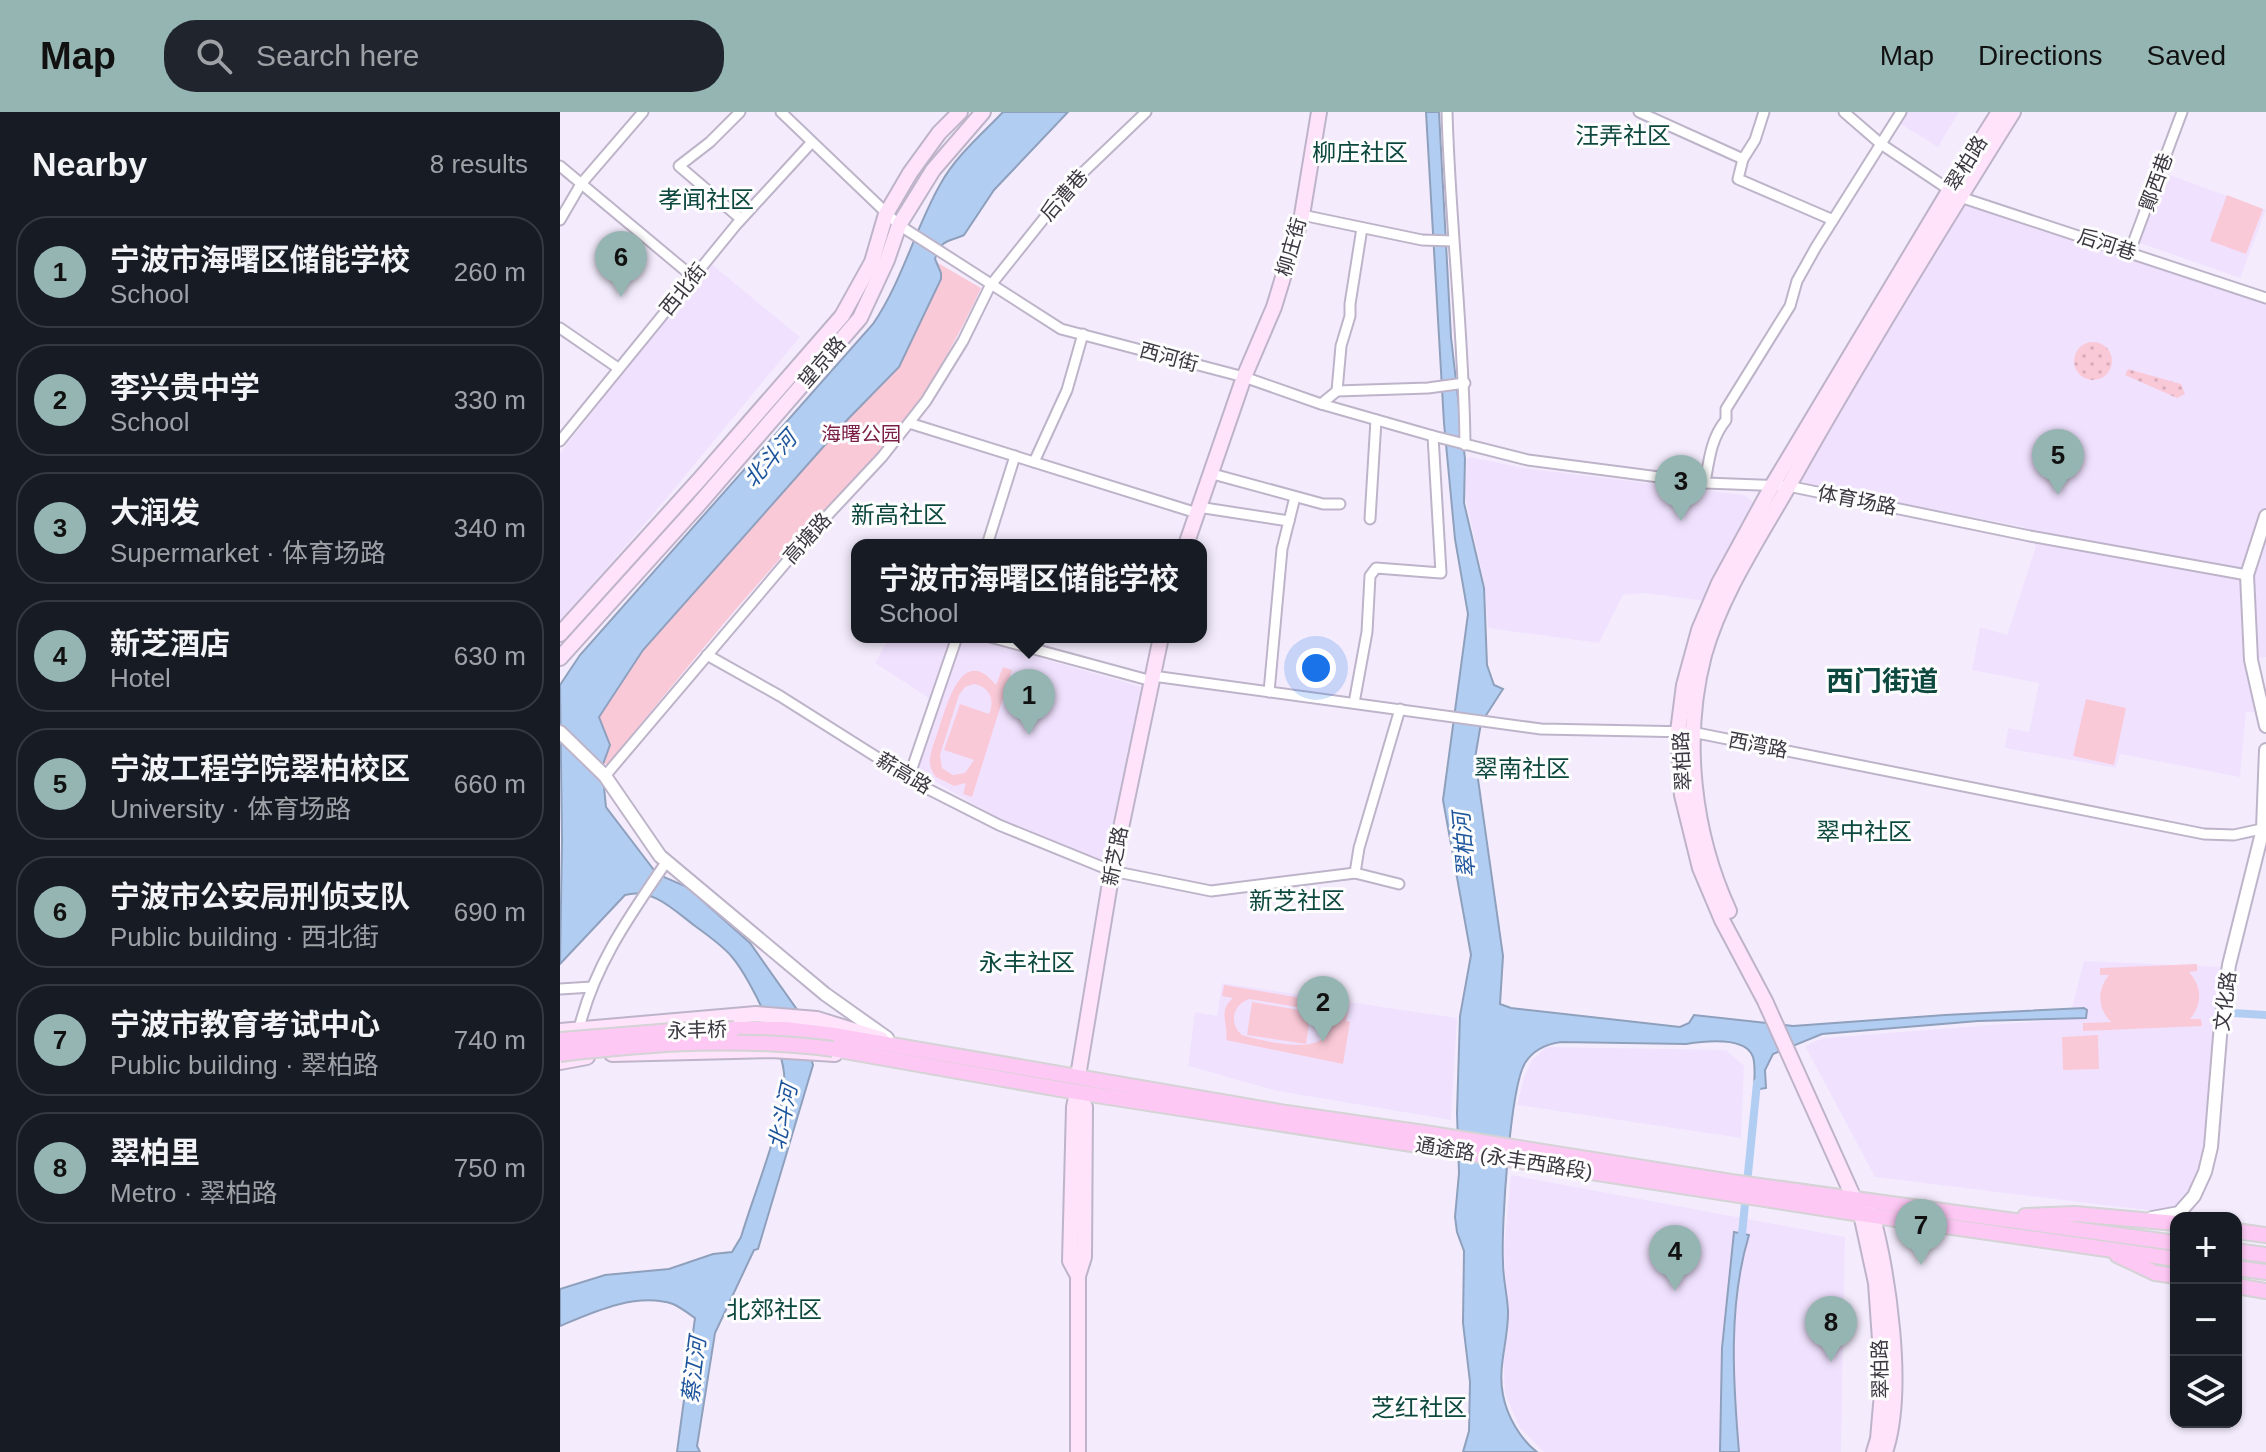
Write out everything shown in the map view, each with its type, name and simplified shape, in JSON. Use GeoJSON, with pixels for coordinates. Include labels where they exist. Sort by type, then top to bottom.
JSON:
{"type":"FeatureCollection","features":[{"type":"Feature","properties":{"kind":"main road","name":"望京路"},"geometry":{"type":"LineString","coordinates":[[560,634],[842,316],[872,262],[886,214],[939,133],[960,112]]}},
{"type":"Feature","properties":{"kind":"main road","name":"望京路"},"geometry":{"type":"LineString","coordinates":[[560,658],[860,318],[887,260],[899,225],[933,170],[983,112]]}},
{"type":"Feature","properties":{"kind":"main road","name":"柳庄街"},"geometry":{"type":"LineString","coordinates":[[1244,377],[1274,307],[1302,215],[1319,112]]}},
{"type":"Feature","properties":{"kind":"main road","name":"翠柏路"},"geometry":{"type":"LineString","coordinates":[[1685,732],[1719,613],[1999,112]]}},
{"type":"Feature","properties":{"kind":"main road","name":"翠柏路"},"geometry":{"type":"LineString","coordinates":[[1885,1452],[1893,1391],[1890,1304],[1865,1208],[1795,1057],[1722,920],[1700,868],[1682,795],[1684,685],[1699,630],[1719,583],[1772,486],[1954,194],[2013,112]]}},
{"type":"Feature","properties":{"kind":"main road"},"geometry":{"type":"LineString","coordinates":[[1188,539],[1244,377]]}},
{"type":"Feature","properties":{"kind":"main road","name":"新芝路"},"geometry":{"type":"LineString","coordinates":[[1078,1076],[1112,871],[1160,643]]}},
{"type":"Feature","properties":{"kind":"main road"},"geometry":{"type":"LineString","coordinates":[[560,1031],[756,1014],[839,1024],[896,1045]]}},
{"type":"Feature","properties":{"kind":"main road","name":"永丰桥"},"geometry":{"type":"LineString","coordinates":[[560,1040],[672,1031],[785,1029],[829,1046]]}},
{"type":"Feature","properties":{"kind":"main road","name":"永丰桥"},"geometry":{"type":"LineString","coordinates":[[560,1054],[689,1041],[829,1046]]}},
{"type":"Feature","properties":{"kind":"main road","name":"通途路 (永丰西路段)"},"geometry":{"type":"LineString","coordinates":[[829,1046],[896,1045],[1286,1113],[1431,1134],[1511,1153],[2170,1258]]}},
{"type":"Feature","properties":{"kind":"main road"},"geometry":{"type":"LineString","coordinates":[[560,1062],[597,1055],[829,1046]]}},
{"type":"Feature","properties":{"kind":"main road","name":"通途路 (永丰西路段)"},"geometry":{"type":"LineString","coordinates":[[829,1046],[1077,1092],[1440,1148],[1511,1153]]}},
{"type":"Feature","properties":{"kind":"main road"},"geometry":{"type":"LineString","coordinates":[[1077,1092],[1070,1261],[1078,1276],[1078,1449]]}},
{"type":"Feature","properties":{"kind":"main road","name":"翠柏路"},"geometry":{"type":"LineString","coordinates":[[1865,1208],[1876,1283],[1883,1382],[1874,1452]]}},
{"type":"Feature","properties":{"kind":"main road","name":"通途路 (永丰西路段)"},"geometry":{"type":"LineString","coordinates":[[1865,1208],[1985,1217],[2170,1242]]}},
{"type":"Feature","properties":{"kind":"main road"},"geometry":{"type":"LineString","coordinates":[[1985,1217],[2075,1214],[2170,1222]]}},
{"type":"Feature","properties":{"kind":"main road"},"geometry":{"type":"LineString","coordinates":[[2242,1232],[2266,1235]]}},
{"type":"Feature","properties":{"kind":"main road"},"geometry":{"type":"LineString","coordinates":[[2102,1248],[2155,1273],[2170,1275]]}},
{"type":"Feature","properties":{"kind":"main road"},"geometry":{"type":"LineString","coordinates":[[2242,1252],[2266,1255]]}},
{"type":"Feature","properties":{"kind":"main road"},"geometry":{"type":"LineString","coordinates":[[2242,1269],[2266,1272]]}},
{"type":"Feature","properties":{"kind":"main road"},"geometry":{"type":"LineString","coordinates":[[2242,1287],[2266,1291]]}},
{"type":"Feature","properties":{"kind":"street"},"geometry":{"type":"LineString","coordinates":[[560,220],[581,184],[643,112]]}},
{"type":"Feature","properties":{"kind":"street"},"geometry":{"type":"LineString","coordinates":[[740,112],[710,142],[679,166],[741,219]]}},
{"type":"Feature","properties":{"kind":"street"},"geometry":{"type":"LineString","coordinates":[[781,112],[899,225]]}},
{"type":"Feature","properties":{"kind":"street","name":"后漕巷"},"geometry":{"type":"LineString","coordinates":[[990,286],[1073,182],[1146,112]]}},
{"type":"Feature","properties":{"kind":"street"},"geometry":{"type":"LineString","coordinates":[[1447,112],[1451,240],[1465,445]]}},
{"type":"Feature","properties":{"kind":"street"},"geometry":{"type":"LineString","coordinates":[[1639,112],[1743,159]]}},
{"type":"Feature","properties":{"kind":"street"},"geometry":{"type":"LineString","coordinates":[[1764,112],[1755,140],[1743,159],[1738,179],[1833,220]]}},
{"type":"Feature","properties":{"kind":"street","name":"后河巷"},"geometry":{"type":"LineString","coordinates":[[1844,112],[1881,144],[1954,194],[2266,298]]}},
{"type":"Feature","properties":{"kind":"street"},"geometry":{"type":"LineString","coordinates":[[1705,483],[1711,448],[1718,429],[1726,420],[1726,409],[1790,306],[1797,281],[1901,112]]}},
{"type":"Feature","properties":{"kind":"street","name":"鄮西巷"},"geometry":{"type":"LineString","coordinates":[[2130,251],[2182,112]]}},
{"type":"Feature","properties":{"kind":"street","name":"西北街"},"geometry":{"type":"LineString","coordinates":[[560,441],[741,219],[812,142]]}},
{"type":"Feature","properties":{"kind":"street"},"geometry":{"type":"LineString","coordinates":[[560,166],[693,277]]}},
{"type":"Feature","properties":{"kind":"street"},"geometry":{"type":"LineString","coordinates":[[1302,215],[1422,240],[1451,240]]}},
{"type":"Feature","properties":{"kind":"street","name":"西河街"},"geometry":{"type":"LineString","coordinates":[[899,225],[1061,329],[1244,377],[1321,404],[1433,436]]}},
{"type":"Feature","properties":{"kind":"street"},"geometry":{"type":"LineString","coordinates":[[1337,391],[1341,346],[1350,316],[1353,276],[1362,228]]}},
{"type":"Feature","properties":{"kind":"street","name":"高塘路"},"geometry":{"type":"LineString","coordinates":[[605,776],[811,533],[882,457],[909,423],[963,341],[990,286]]}},
{"type":"Feature","properties":{"kind":"street"},"geometry":{"type":"LineString","coordinates":[[560,328],[618,368]]}},
{"type":"Feature","properties":{"kind":"street"},"geometry":{"type":"LineString","coordinates":[[1034,462],[1067,390],[1083,334]]}},
{"type":"Feature","properties":{"kind":"street"},"geometry":{"type":"LineString","coordinates":[[1321,404],[1337,391],[1428,388],[1460,383]]}},
{"type":"Feature","properties":{"kind":"street"},"geometry":{"type":"LineString","coordinates":[[1370,519],[1376,420]]}},
{"type":"Feature","properties":{"kind":"street"},"geometry":{"type":"LineString","coordinates":[[909,423],[1198,510],[1289,521]]}},
{"type":"Feature","properties":{"kind":"street"},"geometry":{"type":"LineString","coordinates":[[1354,703],[1367,632],[1370,576],[1376,568],[1441,573],[1433,436]]}},
{"type":"Feature","properties":{"kind":"street","name":"体育场路"},"geometry":{"type":"LineString","coordinates":[[1433,436],[1528,460],[1705,483],[1788,486],[2030,536],[2247,575]]}},
{"type":"Feature","properties":{"kind":"street"},"geometry":{"type":"LineString","coordinates":[[989,539],[1015,456]]}},
{"type":"Feature","properties":{"kind":"street"},"geometry":{"type":"LineString","coordinates":[[1209,473],[1323,504],[1340,504]]}},
{"type":"Feature","properties":{"kind":"street"},"geometry":{"type":"LineString","coordinates":[[1269,692],[1282,549],[1295,497]]}},
{"type":"Feature","properties":{"kind":"street"},"geometry":{"type":"LineString","coordinates":[[2266,516],[2247,575],[2251,660],[2266,726]]}},
{"type":"Feature","properties":{"kind":"street"},"geometry":{"type":"LineString","coordinates":[[909,777],[955,643]]}},
{"type":"Feature","properties":{"kind":"street","name":"西湾路"},"geometry":{"type":"LineString","coordinates":[[1014,643],[1152,678],[1400,709],[1484,723],[1578,732],[1685,732],[2204,834],[2234,835],[2264,829]]}},
{"type":"Feature","properties":{"kind":"street","name":"薪高路"},"geometry":{"type":"LineString","coordinates":[[707,655],[780,696],[909,777],[999,825],[1112,871],[1211,891],[1355,873]]}},
{"type":"Feature","properties":{"kind":"street"},"geometry":{"type":"LineString","coordinates":[[1399,884],[1355,873],[1359,848],[1400,709]]}},
{"type":"Feature","properties":{"kind":"street"},"geometry":{"type":"LineString","coordinates":[[560,732],[605,776],[660,856],[825,994],[896,1045]]}},
{"type":"Feature","properties":{"kind":"street","name":"文化路"},"geometry":{"type":"LineString","coordinates":[[2146,1219],[2179,1213],[2194,1196],[2205,1172],[2211,1147],[2229,965],[2264,829],[2266,750]]}},
{"type":"Feature","properties":{"kind":"street"},"geometry":{"type":"LineString","coordinates":[[579,1029],[592,987],[618,932],[667,861]]}},
{"type":"Feature","properties":{"kind":"street"},"geometry":{"type":"LineString","coordinates":[[560,989],[592,987]]}},
{"type":"Feature","properties":{"kind":"shaded area"},"geometry":{"type":"Polygon","coordinates":[[[1906,112],[1959,112],[1938,147],[1899,123],[1906,112]]]}},
{"type":"Feature","properties":{"kind":"shaded area"},"geometry":{"type":"Polygon","coordinates":[[[2164,173],[2266,210],[2240,278],[2140,243],[2164,173]]]}},
{"type":"Feature","properties":{"kind":"shaded area"},"geometry":{"type":"Polygon","coordinates":[[[1971,204],[2266,303],[2266,657],[2249,661],[2259,712],[2246,712],[2240,777],[2120,754],[2116,768],[2005,748],[2008,728],[2029,732],[2039,683],[1972,670],[1980,627],[2007,635],[2036,546],[2024,527],[1811,486],[1800,480],[1959,206],[1971,204]]]}},
{"type":"Feature","properties":{"kind":"shaded area"},"geometry":{"type":"Polygon","coordinates":[[[710,263],[800,337],[560,622],[560,453],[710,263]]]}},
{"type":"Feature","properties":{"kind":"shaded area"},"geometry":{"type":"Polygon","coordinates":[[[1470,457],[1524,468],[1744,495],[1755,503],[1705,601],[1644,593],[1623,595],[1599,643],[1488,628],[1484,582],[1465,496],[1467,459],[1470,457]]]}},
{"type":"Feature","properties":{"kind":"shaded area"},"geometry":{"type":"Polygon","coordinates":[[[887,643],[987,643],[1142,687],[1109,864],[1003,821],[913,769],[935,702],[875,663],[887,643]]]}},
{"type":"Feature","properties":{"kind":"shaded area"},"geometry":{"type":"Polygon","coordinates":[[[2084,961],[2224,967],[2207,1145],[2201,1172],[2190,1194],[2178,1207],[2154,1211],[1875,1177],[1805,1046],[1823,1038],[2069,1019],[2084,961]]]}},
{"type":"Feature","properties":{"kind":"shaded area"},"geometry":{"type":"Polygon","coordinates":[[[1222,983],[1457,1018],[1451,1120],[1277,1091],[1188,1066],[1195,1012],[1217,1016],[1222,983]]]}},
{"type":"Feature","properties":{"kind":"shaded area"},"geometry":{"type":"Polygon","coordinates":[[[1547,1047],[1726,1050],[1744,1066],[1741,1138],[1517,1105],[1532,1060],[1547,1047]]]}},
{"type":"Feature","properties":{"kind":"shaded area"},"geometry":{"type":"Polygon","coordinates":[[[1511,1175],[1845,1237],[1841,1452],[1544,1452],[1520,1428],[1505,1394],[1503,1355],[1508,1334],[1504,1247],[1511,1175]]]}},
{"type":"Feature","properties":{"kind":"green space"},"geometry":{"type":"Polygon","coordinates":[[[2227,195],[2263,209],[2246,254],[2210,241],[2227,195]]]}},
{"type":"Feature","properties":{"kind":"green space","name":"海曙公园"},"geometry":{"type":"Polygon","coordinates":[[[931,259],[981,288],[960,332],[922,395],[894,435],[750,593],[607,765],[602,762],[596,716],[600,709],[931,259]]]}},
{"type":"Feature","properties":{"kind":"green space"},"geometry":{"type":"Polygon","coordinates":[[[2093,342],[2106,348],[2112,361],[2106,374],[2093,380],[2080,374],[2074,361],[2080,348],[2093,342]]]}},
{"type":"Feature","properties":{"kind":"green space"},"geometry":{"type":"Polygon","coordinates":[[[2128,369],[2181,384],[2185,394],[2177,398],[2125,375],[2128,369]]]}},
{"type":"Feature","properties":{"kind":"green space"},"geometry":{"type":"Polygon","coordinates":[[[1003,667],[1012,670],[972,797],[963,794],[966,783],[954,786],[936,777],[930,766],[931,755],[952,693],[965,674],[974,671],[984,674],[996,685],[1003,667]],[[974,684],[965,687],[959,695],[940,755],[942,768],[953,775],[965,773],[974,760],[944,750],[960,704],[989,714],[991,709],[990,695],[974,684]]]}},
{"type":"Feature","properties":{"kind":"green space"},"geometry":{"type":"Polygon","coordinates":[[[2086,699],[2126,708],[2114,765],[2073,756],[2086,699]]]}},
{"type":"Feature","properties":{"kind":"green space"},"geometry":{"type":"Polygon","coordinates":[[[2197,964],[2197,971],[2189,972],[2199,995],[2190,1019],[2201,1019],[2202,1026],[2083,1031],[2083,1023],[2111,1022],[2103,1011],[2100,999],[2109,975],[2100,975],[2100,968],[2197,964]]]}},
{"type":"Feature","properties":{"kind":"green space"},"geometry":{"type":"Polygon","coordinates":[[[1224,985],[1349,1006],[1346,1021],[1350,1022],[1343,1064],[1226,1040],[1225,1013],[1233,998],[1222,996],[1224,985]],[[1249,999],[1236,1010],[1234,1020],[1242,1035],[1275,1043],[1302,1045],[1322,1039],[1326,1032],[1324,1020],[1315,1010],[1249,999]]]}},
{"type":"Feature","properties":{"kind":"green space"},"geometry":{"type":"Polygon","coordinates":[[[1252,1002],[1311,1012],[1306,1044],[1247,1035],[1252,1002]]]}},
{"type":"Feature","properties":{"kind":"green space"},"geometry":{"type":"Polygon","coordinates":[[[2098,1035],[2099,1069],[2063,1070],[2062,1037],[2098,1035]]]}},
{"type":"Feature","properties":{"kind":"water"},"geometry":{"type":"Polygon","coordinates":[[[1003,112],[1068,112],[994,190],[964,235],[946,242],[940,248],[935,259],[941,279],[899,367],[848,419],[643,650],[599,717],[610,745],[602,767],[606,807],[657,874],[687,887],[750,943],[798,1011],[813,1065],[758,1249],[754,1250],[715,1333],[697,1446],[700,1452],[677,1452],[695,1318],[673,1304],[644,1300],[615,1305],[560,1326],[560,1289],[605,1275],[669,1269],[713,1254],[732,1252],[741,1237],[772,1142],[784,1071],[767,1018],[732,957],[654,897],[635,893],[625,895],[560,964],[560,685],[580,655],[873,324],[893,290],[947,173],[1003,112]]]}},
{"type":"Feature","properties":{"kind":"water","name":"翠柏河"},"geometry":{"type":"Polygon","coordinates":[[[1426,112],[1439,112],[1451,337],[1465,459],[1464,503],[1484,588],[1487,665],[1494,685],[1503,689],[1481,723],[1475,758],[1503,956],[1500,1004],[1511,1008],[1680,1027],[1689,1023],[1694,1015],[1793,1026],[1945,1015],[2087,1010],[2086,1018],[1978,1021],[1822,1034],[1773,1054],[1765,1070],[1766,1088],[1754,1090],[1753,1057],[1749,1050],[1733,1043],[1561,1042],[1536,1051],[1525,1063],[1520,1077],[1508,1159],[1503,1268],[1508,1321],[1501,1374],[1503,1395],[1511,1419],[1525,1441],[1537,1452],[1463,1452],[1469,1431],[1470,1382],[1463,1323],[1464,1251],[1455,1217],[1459,1173],[1460,1016],[1471,955],[1443,800],[1468,614],[1455,539],[1444,423],[1426,112]]]}},
{"type":"Feature","properties":{"kind":"water"},"geometry":{"type":"Polygon","coordinates":[[[1734,1232],[1749,1235],[1742,1261],[1735,1315],[1734,1370],[1739,1452],[1720,1452],[1722,1348],[1734,1232]]]}},
{"type":"Feature","properties":{"kind":"waterway"},"geometry":{"type":"LineString","coordinates":[[2233,1013],[2266,1015]]}},
{"type":"Feature","properties":{"kind":"waterway"},"geometry":{"type":"LineString","coordinates":[[1741,1244],[1757,1083]]}},
{"type":"Feature","properties":{"kind":"place","name":"宁波市公安局刑侦支队"},"geometry":{"type":"Point","coordinates":[621,297]}},
{"type":"Feature","properties":{"kind":"place","name":"宁波工程学院翠柏校区"},"geometry":{"type":"Point","coordinates":[2058,495]}},
{"type":"Feature","properties":{"kind":"place","name":"大润发"},"geometry":{"type":"Point","coordinates":[1681,521]}},
{"type":"Feature","properties":{"kind":"place","name":"宁波市海曙区储能学校"},"geometry":{"type":"Point","coordinates":[1029,735]}},
{"type":"Feature","properties":{"kind":"place","name":"李兴贵中学"},"geometry":{"type":"Point","coordinates":[1323,1042]}},
{"type":"Feature","properties":{"kind":"place","name":"宁波市教育考试中心"},"geometry":{"type":"Point","coordinates":[1921,1265]}},
{"type":"Feature","properties":{"kind":"place","name":"新芝酒店"},"geometry":{"type":"Point","coordinates":[1675,1291]}},
{"type":"Feature","properties":{"kind":"place","name":"翠柏里"},"geometry":{"type":"Point","coordinates":[1831,1362]}},
{"type":"Feature","properties":{"kind":"district","name":"汪弄社区"},"geometry":{"type":"Point","coordinates":[1623,135]}},
{"type":"Feature","properties":{"kind":"district","name":"柳庄社区"},"geometry":{"type":"Point","coordinates":[1360,152]}},
{"type":"Feature","properties":{"kind":"district","name":"孝闻社区"},"geometry":{"type":"Point","coordinates":[706,199]}},
{"type":"Feature","properties":{"kind":"district","name":"新高社区"},"geometry":{"type":"Point","coordinates":[899,514]}},
{"type":"Feature","properties":{"kind":"district","name":"西门街道"},"geometry":{"type":"Point","coordinates":[1882,681]}},
{"type":"Feature","properties":{"kind":"district","name":"翠南社区"},"geometry":{"type":"Point","coordinates":[1522,768]}},
{"type":"Feature","properties":{"kind":"district","name":"翠中社区"},"geometry":{"type":"Point","coordinates":[1864,831]}},
{"type":"Feature","properties":{"kind":"district","name":"新芝社区"},"geometry":{"type":"Point","coordinates":[1297,900]}},
{"type":"Feature","properties":{"kind":"district","name":"永丰社区"},"geometry":{"type":"Point","coordinates":[1027,962]}},
{"type":"Feature","properties":{"kind":"district","name":"北郊社区"},"geometry":{"type":"Point","coordinates":[774,1309]}},
{"type":"Feature","properties":{"kind":"district","name":"芝红社区"},"geometry":{"type":"Point","coordinates":[1419,1407]}},
{"type":"Feature","properties":{"kind":"water label","name":"北斗河"},"geometry":{"type":"Point","coordinates":[770,459]}},
{"type":"Feature","properties":{"kind":"water label","name":"北斗河"},"geometry":{"type":"Point","coordinates":[783,1117]}},
{"type":"Feature","properties":{"kind":"water label","name":"蔡江河"},"geometry":{"type":"Point","coordinates":[694,1370]}}]}
